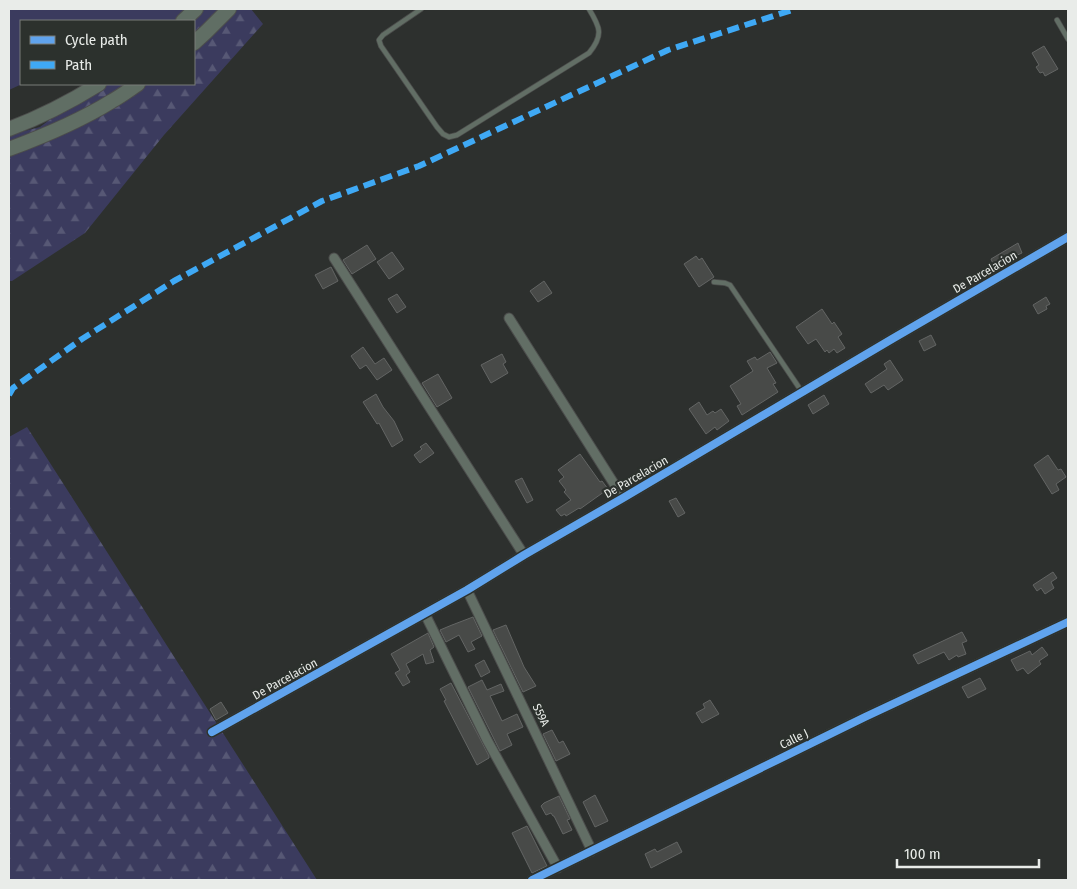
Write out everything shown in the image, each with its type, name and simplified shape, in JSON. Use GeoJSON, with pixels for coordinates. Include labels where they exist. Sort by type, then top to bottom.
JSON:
{"type":"FeatureCollection","features":[{"type":"Feature","properties":{"kind":"highway"},"geometry":{"type":"LineString","coordinates":[[184,20],[196,9]]}},
{"type":"Feature","properties":{"kind":"highway"},"geometry":{"type":"LineString","coordinates":[[195,42],[229,9]]}},
{"type":"Feature","properties":{"kind":"highway"},"geometry":{"type":"LineString","coordinates":[[9,129],[34,120],[97,85]]}},
{"type":"Feature","properties":{"kind":"highway"},"geometry":{"type":"LineString","coordinates":[[9,149],[81,118],[111,102],[136,85]]}},
{"type":"Feature","properties":{"kind":"street","name":"De Parcelacion"},"geometry":{"type":"LineString","coordinates":[[212,732],[467,590],[1068,237]]}},
{"type":"Feature","properties":{"kind":"street"},"geometry":{"type":"LineString","coordinates":[[334,258],[524,555]]}},
{"type":"Feature","properties":{"kind":"street"},"geometry":{"type":"LineString","coordinates":[[509,318],[623,498]]}},
{"type":"Feature","properties":{"kind":"street","name":"S59A"},"geometry":{"type":"LineString","coordinates":[[467,590],[592,851]]}},
{"type":"Feature","properties":{"kind":"street"},"geometry":{"type":"LineString","coordinates":[[425,614],[487,740],[558,868]]}},
{"type":"Feature","properties":{"kind":"street","name":"Calle J"},"geometry":{"type":"LineString","coordinates":[[532,880],[865,717],[1068,622]]}},
{"type":"Feature","properties":{"kind":"lane"},"geometry":{"type":"LineString","coordinates":[[421,9],[383,35],[379,40],[381,46],[437,127],[443,134],[449,137],[456,135],[589,53],[597,44],[599,33],[597,23],[589,9]]}},
{"type":"Feature","properties":{"kind":"lane"},"geometry":{"type":"LineString","coordinates":[[1057,20],[1068,39]]}},
{"type":"Feature","properties":{"kind":"lane"},"geometry":{"type":"LineString","coordinates":[[714,282],[730,285],[802,392]]}},
{"type":"Feature","properties":{"kind":"green space"},"geometry":{"type":"Polygon","coordinates":[[[9,9],[179,9],[167,20],[20,20],[20,85],[9,90],[9,9]]]}},
{"type":"Feature","properties":{"kind":"green space"},"geometry":{"type":"Polygon","coordinates":[[[147,9],[251,9],[263,24],[164,135],[85,233],[12,281],[9,281],[9,135],[40,127],[96,85],[195,85],[195,20],[142,20],[147,9]]]}},
{"type":"Feature","properties":{"kind":"green space"},"geometry":{"type":"Polygon","coordinates":[[[27,427],[317,880],[9,880],[9,437],[27,427]]]}},
{"type":"Feature","properties":{"kind":"building"},"geometry":{"type":"Polygon","coordinates":[[[1044,46],[1058,69],[1045,76],[1036,67],[1039,65],[1032,53],[1044,46]]]}},
{"type":"Feature","properties":{"kind":"building"},"geometry":{"type":"Polygon","coordinates":[[[1018,243],[1022,253],[994,266],[991,259],[1018,243]]]}},
{"type":"Feature","properties":{"kind":"building"},"geometry":{"type":"Polygon","coordinates":[[[367,245],[376,259],[352,274],[343,260],[367,245]]]}},
{"type":"Feature","properties":{"kind":"building"},"geometry":{"type":"Polygon","coordinates":[[[392,252],[404,269],[389,279],[377,262],[392,252]]]}},
{"type":"Feature","properties":{"kind":"building"},"geometry":{"type":"Polygon","coordinates":[[[696,256],[699,260],[702,258],[714,277],[699,287],[684,264],[696,256]]]}},
{"type":"Feature","properties":{"kind":"building"},"geometry":{"type":"Polygon","coordinates":[[[331,267],[338,281],[323,289],[315,275],[331,267]]]}},
{"type":"Feature","properties":{"kind":"building"},"geometry":{"type":"Polygon","coordinates":[[[544,281],[552,293],[538,302],[530,291],[544,281]]]}},
{"type":"Feature","properties":{"kind":"building"},"geometry":{"type":"Polygon","coordinates":[[[397,294],[406,307],[397,313],[388,299],[397,294]]]}},
{"type":"Feature","properties":{"kind":"building"},"geometry":{"type":"Polygon","coordinates":[[[1046,297],[1050,304],[1046,306],[1047,309],[1038,314],[1033,305],[1046,297]]]}},
{"type":"Feature","properties":{"kind":"building"},"geometry":{"type":"Polygon","coordinates":[[[822,309],[832,324],[834,322],[842,334],[838,337],[845,348],[837,353],[834,349],[829,353],[827,350],[825,352],[816,339],[808,344],[796,327],[822,309]]]}},
{"type":"Feature","properties":{"kind":"building"},"geometry":{"type":"Polygon","coordinates":[[[931,335],[936,345],[924,351],[919,341],[931,335]]]}},
{"type":"Feature","properties":{"kind":"building"},"geometry":{"type":"Polygon","coordinates":[[[363,347],[375,364],[384,358],[392,370],[377,380],[366,365],[360,369],[351,356],[363,347]]]}},
{"type":"Feature","properties":{"kind":"building"},"geometry":{"type":"Polygon","coordinates":[[[770,352],[777,363],[767,368],[776,383],[773,384],[778,392],[742,415],[737,406],[741,404],[730,386],[753,371],[747,361],[755,357],[757,360],[770,352]]]}},
{"type":"Feature","properties":{"kind":"building"},"geometry":{"type":"Polygon","coordinates":[[[502,354],[506,362],[503,364],[508,373],[491,383],[481,365],[502,354]]]}},
{"type":"Feature","properties":{"kind":"building"},"geometry":{"type":"Polygon","coordinates":[[[890,360],[903,380],[888,390],[884,385],[871,393],[865,384],[887,369],[884,364],[890,360]]]}},
{"type":"Feature","properties":{"kind":"building"},"geometry":{"type":"Polygon","coordinates":[[[438,374],[452,398],[437,407],[422,383],[438,374]]]}},
{"type":"Feature","properties":{"kind":"building"},"geometry":{"type":"Polygon","coordinates":[[[376,394],[394,421],[403,440],[392,447],[379,423],[377,424],[363,402],[376,394]]]}},
{"type":"Feature","properties":{"kind":"building"},"geometry":{"type":"Polygon","coordinates":[[[824,395],[829,404],[813,414],[808,405],[824,395]]]}},
{"type":"Feature","properties":{"kind":"building"},"geometry":{"type":"Polygon","coordinates":[[[699,402],[707,415],[721,409],[729,421],[717,430],[715,427],[706,434],[689,409],[699,402]]]}},
{"type":"Feature","properties":{"kind":"building"},"geometry":{"type":"Polygon","coordinates":[[[426,443],[434,453],[420,463],[414,455],[426,443]]]}},
{"type":"Feature","properties":{"kind":"building"},"geometry":{"type":"Polygon","coordinates":[[[580,454],[600,482],[602,481],[608,489],[580,509],[566,516],[565,514],[561,516],[556,510],[571,500],[564,492],[566,490],[559,481],[564,477],[558,470],[580,454]]]}},
{"type":"Feature","properties":{"kind":"building"},"geometry":{"type":"Polygon","coordinates":[[[1048,455],[1058,470],[1061,469],[1066,477],[1056,484],[1059,490],[1052,494],[1034,465],[1048,455]]]}},
{"type":"Feature","properties":{"kind":"building"},"geometry":{"type":"Polygon","coordinates":[[[522,478],[533,500],[527,503],[515,481],[522,478]]]}},
{"type":"Feature","properties":{"kind":"building"},"geometry":{"type":"Polygon","coordinates":[[[676,498],[685,513],[678,517],[669,501],[676,498]]]}},
{"type":"Feature","properties":{"kind":"building"},"geometry":{"type":"Polygon","coordinates":[[[1053,572],[1057,578],[1051,582],[1054,588],[1045,594],[1041,588],[1037,591],[1033,585],[1053,572]]]}},
{"type":"Feature","properties":{"kind":"building"},"geometry":{"type":"Polygon","coordinates":[[[473,617],[482,636],[471,642],[475,649],[468,652],[459,635],[446,642],[440,630],[473,617]]]}},
{"type":"Feature","properties":{"kind":"building"},"geometry":{"type":"Polygon","coordinates":[[[506,625],[524,667],[536,686],[523,692],[493,630],[506,625]]]}},
{"type":"Feature","properties":{"kind":"building"},"geometry":{"type":"Polygon","coordinates":[[[962,632],[967,641],[962,643],[966,654],[958,657],[957,655],[949,660],[944,652],[918,664],[913,655],[962,632]]]}},
{"type":"Feature","properties":{"kind":"building"},"geometry":{"type":"Polygon","coordinates":[[[428,633],[434,647],[430,650],[434,662],[426,664],[423,654],[406,664],[410,672],[406,675],[410,682],[403,686],[395,673],[400,670],[391,654],[428,633]]]}},
{"type":"Feature","properties":{"kind":"building"},"geometry":{"type":"Polygon","coordinates":[[[1042,647],[1048,655],[1039,661],[1041,664],[1028,674],[1023,668],[1017,671],[1011,660],[1030,651],[1032,655],[1042,647]]]}},
{"type":"Feature","properties":{"kind":"building"},"geometry":{"type":"Polygon","coordinates":[[[484,660],[490,672],[481,677],[475,665],[484,660]]]}},
{"type":"Feature","properties":{"kind":"building"},"geometry":{"type":"Polygon","coordinates":[[[980,678],[986,689],[968,698],[962,687],[980,678]]]}},
{"type":"Feature","properties":{"kind":"building"},"geometry":{"type":"Polygon","coordinates":[[[482,680],[487,690],[501,684],[504,691],[490,696],[502,721],[517,714],[523,727],[507,734],[512,745],[500,751],[468,687],[482,680]]]}},
{"type":"Feature","properties":{"kind":"building"},"geometry":{"type":"Polygon","coordinates":[[[451,683],[489,756],[489,758],[477,765],[444,701],[446,700],[440,689],[451,683]]]}},
{"type":"Feature","properties":{"kind":"building"},"geometry":{"type":"Polygon","coordinates":[[[710,700],[719,714],[702,723],[696,713],[705,708],[703,704],[710,700]]]}},
{"type":"Feature","properties":{"kind":"building"},"geometry":{"type":"Polygon","coordinates":[[[221,702],[228,713],[216,720],[210,709],[221,702]]]}},
{"type":"Feature","properties":{"kind":"building"},"geometry":{"type":"Polygon","coordinates":[[[552,730],[559,743],[563,741],[570,754],[556,761],[543,734],[552,730]]]}},
{"type":"Feature","properties":{"kind":"building"},"geometry":{"type":"Polygon","coordinates":[[[595,795],[608,821],[595,827],[583,802],[595,795]]]}},
{"type":"Feature","properties":{"kind":"building"},"geometry":{"type":"Polygon","coordinates":[[[559,796],[570,819],[567,820],[572,830],[563,834],[554,816],[551,813],[546,815],[541,806],[559,796]]]}},
{"type":"Feature","properties":{"kind":"building"},"geometry":{"type":"Polygon","coordinates":[[[527,826],[547,866],[532,873],[512,833],[527,826]]]}},
{"type":"Feature","properties":{"kind":"building"},"geometry":{"type":"Polygon","coordinates":[[[677,842],[682,852],[651,868],[645,854],[655,849],[657,852],[677,842]]]}},
{"type":"Feature","properties":{"kind":"marked path"},"geometry":{"type":"LineString","coordinates":[[9,395],[13,388],[82,339],[174,281],[322,201],[419,166],[668,50],[795,9]]}},
{"type":"Feature","properties":{"kind":"cycle path"},"geometry":{"type":"LineString","coordinates":[[212,732],[467,590],[1068,237]]}},
{"type":"Feature","properties":{"kind":"cycle path"},"geometry":{"type":"LineString","coordinates":[[532,880],[865,717],[1068,622]]}}]}
